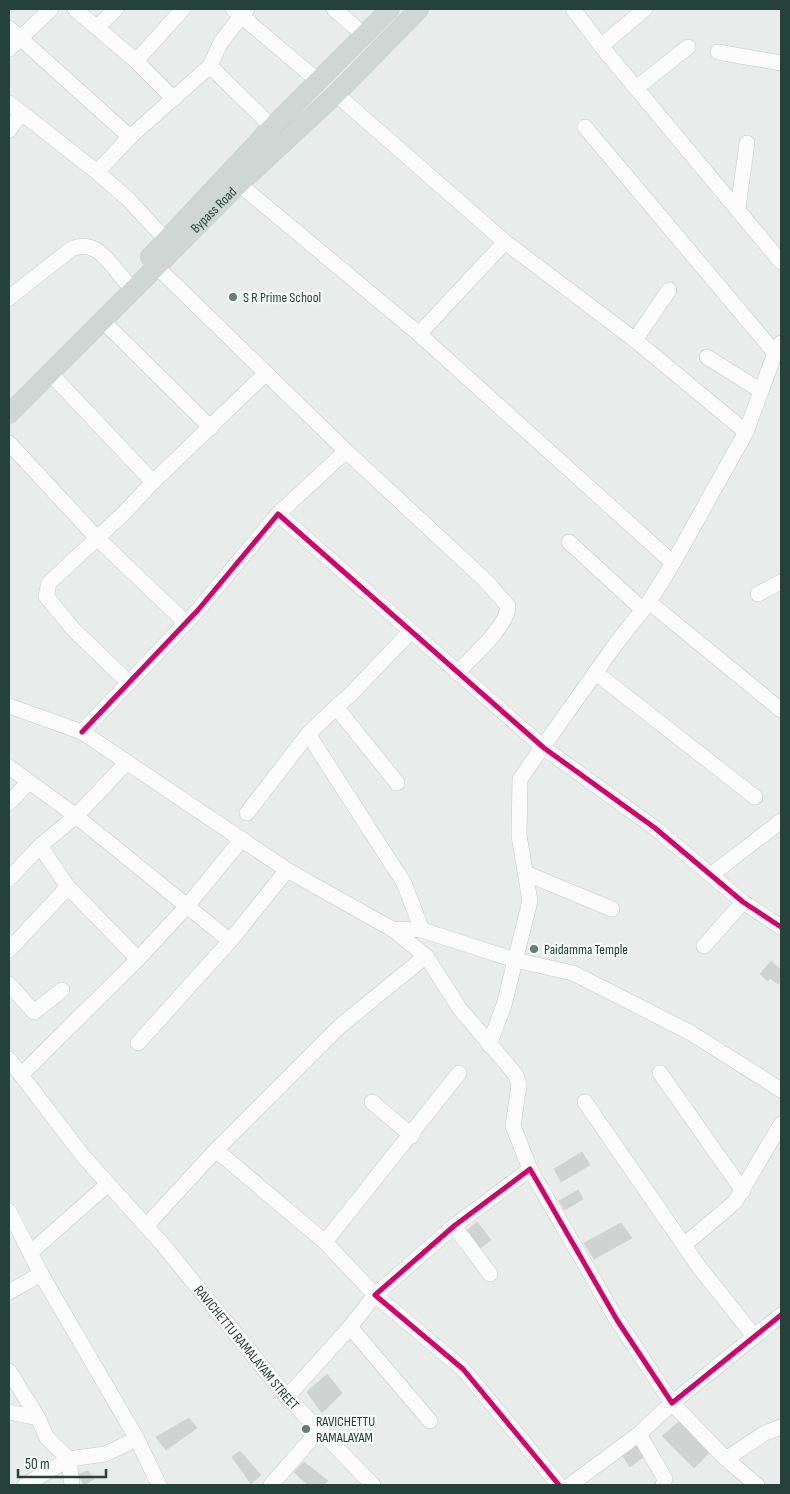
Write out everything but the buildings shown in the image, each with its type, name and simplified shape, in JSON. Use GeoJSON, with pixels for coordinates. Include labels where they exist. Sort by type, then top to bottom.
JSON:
{"type":"FeatureCollection","features":[{"type":"Feature","properties":{"kind":"main road","name":"Bypass Road"},"geometry":{"type":"LineString","coordinates":[[9,397],[126,282],[317,80],[390,9]]}},
{"type":"Feature","properties":{"kind":"main road","name":"Bypass Road"},"geometry":{"type":"LineString","coordinates":[[9,414],[239,184],[336,94],[419,9]]}},
{"type":"Feature","properties":{"kind":"street"},"geometry":{"type":"LineString","coordinates":[[9,49],[14,33],[51,9]]}},
{"type":"Feature","properties":{"kind":"street"},"geometry":{"type":"LineString","coordinates":[[75,9],[136,61],[174,99]]}},
{"type":"Feature","properties":{"kind":"street"},"geometry":{"type":"LineString","coordinates":[[97,27],[116,9]]}},
{"type":"Feature","properties":{"kind":"street"},"geometry":{"type":"LineString","coordinates":[[136,61],[183,9]]}},
{"type":"Feature","properties":{"kind":"street"},"geometry":{"type":"LineString","coordinates":[[334,9],[363,34]]}},
{"type":"Feature","properties":{"kind":"street"},"geometry":{"type":"LineString","coordinates":[[573,9],[601,46],[738,208],[781,262]]}},
{"type":"Feature","properties":{"kind":"street"},"geometry":{"type":"LineString","coordinates":[[601,46],[645,9]]}},
{"type":"Feature","properties":{"kind":"street"},"geometry":{"type":"LineString","coordinates":[[97,172],[130,137],[210,66],[221,42],[240,11],[317,80]]}},
{"type":"Feature","properties":{"kind":"street"},"geometry":{"type":"LineString","coordinates":[[14,33],[130,137]]}},
{"type":"Feature","properties":{"kind":"street"},"geometry":{"type":"LineString","coordinates":[[636,88],[688,47]]}},
{"type":"Feature","properties":{"kind":"street"},"geometry":{"type":"LineString","coordinates":[[718,52],[781,63]]}},
{"type":"Feature","properties":{"kind":"street"},"geometry":{"type":"LineString","coordinates":[[210,66],[272,127]]}},
{"type":"Feature","properties":{"kind":"street"},"geometry":{"type":"LineString","coordinates":[[336,94],[505,242],[635,340],[746,432]]}},
{"type":"Feature","properties":{"kind":"street"},"geometry":{"type":"LineString","coordinates":[[9,103],[97,172],[128,199],[166,240]]}},
{"type":"Feature","properties":{"kind":"street"},"geometry":{"type":"LineString","coordinates":[[9,130],[21,114]]}},
{"type":"Feature","properties":{"kind":"street"},"geometry":{"type":"LineString","coordinates":[[489,1045],[504,1005],[530,901],[519,835],[520,779],[646,606],[674,563],[746,432],[778,348],[585,127]]}},
{"type":"Feature","properties":{"kind":"street"},"geometry":{"type":"LineString","coordinates":[[738,208],[748,143]]}},
{"type":"Feature","properties":{"kind":"street"},"geometry":{"type":"LineString","coordinates":[[239,184],[419,334],[674,563]]}},
{"type":"Feature","properties":{"kind":"street"},"geometry":{"type":"LineString","coordinates":[[419,334],[505,242]]}},
{"type":"Feature","properties":{"kind":"street"},"geometry":{"type":"LineString","coordinates":[[9,298],[71,249],[81,245],[96,249],[126,282]]}},
{"type":"Feature","properties":{"kind":"street"},"geometry":{"type":"LineString","coordinates":[[157,268],[346,451],[486,581],[508,606],[508,611],[501,625],[457,673]]}},
{"type":"Feature","properties":{"kind":"street"},"geometry":{"type":"LineString","coordinates":[[635,340],[669,290]]}},
{"type":"Feature","properties":{"kind":"street"},"geometry":{"type":"LineString","coordinates":[[102,320],[176,396],[211,428]]}},
{"type":"Feature","properties":{"kind":"street"},"geometry":{"type":"LineString","coordinates":[[707,357],[761,391]]}},
{"type":"Feature","properties":{"kind":"street"},"geometry":{"type":"LineString","coordinates":[[50,373],[153,482]]}},
{"type":"Feature","properties":{"kind":"street"},"geometry":{"type":"LineString","coordinates":[[128,683],[73,629],[46,596],[49,582],[98,538],[266,373]]}},
{"type":"Feature","properties":{"kind":"street"},"geometry":{"type":"LineString","coordinates":[[9,443],[98,538],[186,623]]}},
{"type":"Feature","properties":{"kind":"street"},"geometry":{"type":"LineString","coordinates":[[82,732],[186,623],[278,514],[346,451]]}},
{"type":"Feature","properties":{"kind":"street"},"geometry":{"type":"LineString","coordinates":[[278,514],[544,748],[654,828],[743,902],[781,927]]}},
{"type":"Feature","properties":{"kind":"street"},"geometry":{"type":"LineString","coordinates":[[569,542],[646,606],[781,710]]}},
{"type":"Feature","properties":{"kind":"street"},"geometry":{"type":"LineString","coordinates":[[758,594],[781,582]]}},
{"type":"Feature","properties":{"kind":"street"},"geometry":{"type":"LineString","coordinates":[[247,813],[308,734],[350,695],[410,632]]}},
{"type":"Feature","properties":{"kind":"street"},"geometry":{"type":"LineString","coordinates":[[596,673],[755,796]]}},
{"type":"Feature","properties":{"kind":"street"},"geometry":{"type":"LineString","coordinates":[[9,706],[82,732],[287,870],[392,929],[426,956],[460,1009],[519,1080],[514,1126],[530,1168],[617,1320],[672,1403],[726,1459],[757,1485]]}},
{"type":"Feature","properties":{"kind":"street"},"geometry":{"type":"LineString","coordinates":[[336,707],[397,783]]}},
{"type":"Feature","properties":{"kind":"street"},"geometry":{"type":"LineString","coordinates":[[308,734],[404,883],[422,930]]}},
{"type":"Feature","properties":{"kind":"street"},"geometry":{"type":"LineString","coordinates":[[9,879],[40,846],[76,816],[127,762]]}},
{"type":"Feature","properties":{"kind":"street"},"geometry":{"type":"LineString","coordinates":[[9,767],[76,816],[230,941]]}},
{"type":"Feature","properties":{"kind":"street"},"geometry":{"type":"LineString","coordinates":[[9,803],[28,782]]}},
{"type":"Feature","properties":{"kind":"street"},"geometry":{"type":"LineString","coordinates":[[710,875],[781,821]]}},
{"type":"Feature","properties":{"kind":"street"},"geometry":{"type":"LineString","coordinates":[[21,1075],[138,959],[187,906],[242,839]]}},
{"type":"Feature","properties":{"kind":"street"},"geometry":{"type":"LineString","coordinates":[[40,846],[68,887],[138,959]]}},
{"type":"Feature","properties":{"kind":"street"},"geometry":{"type":"LineString","coordinates":[[138,1043],[230,941],[287,870]]}},
{"type":"Feature","properties":{"kind":"street"},"geometry":{"type":"LineString","coordinates":[[525,873],[612,909]]}},
{"type":"Feature","properties":{"kind":"street"},"geometry":{"type":"LineString","coordinates":[[9,950],[68,887]]}},
{"type":"Feature","properties":{"kind":"street"},"geometry":{"type":"LineString","coordinates":[[704,946],[743,902]]}},
{"type":"Feature","properties":{"kind":"street"},"geometry":{"type":"LineString","coordinates":[[392,929],[422,930],[515,960],[573,973],[691,1033],[781,1090]]}},
{"type":"Feature","properties":{"kind":"street"},"geometry":{"type":"LineString","coordinates":[[146,1226],[216,1150],[340,1026],[426,956]]}},
{"type":"Feature","properties":{"kind":"street"},"geometry":{"type":"LineString","coordinates":[[9,984],[34,1012],[62,990]]}},
{"type":"Feature","properties":{"kind":"street","name":"RAVICHETTU RAMALAYAM STREET"},"geometry":{"type":"LineString","coordinates":[[9,1059],[83,1156],[146,1226],[287,1397],[373,1485]]}},
{"type":"Feature","properties":{"kind":"street"},"geometry":{"type":"LineString","coordinates":[[325,1242],[412,1136],[459,1073]]}},
{"type":"Feature","properties":{"kind":"street"},"geometry":{"type":"LineString","coordinates":[[660,1073],[743,1191]]}},
{"type":"Feature","properties":{"kind":"street"},"geometry":{"type":"LineString","coordinates":[[372,1102],[412,1136]]}},
{"type":"Feature","properties":{"kind":"street"},"geometry":{"type":"LineString","coordinates":[[585,1102],[685,1244],[699,1267],[754,1336]]}},
{"type":"Feature","properties":{"kind":"street"},"geometry":{"type":"LineString","coordinates":[[685,1244],[736,1202],[781,1124]]}},
{"type":"Feature","properties":{"kind":"street"},"geometry":{"type":"LineString","coordinates":[[216,1150],[325,1242],[375,1295],[464,1369],[559,1485]]}},
{"type":"Feature","properties":{"kind":"street"},"geometry":{"type":"LineString","coordinates":[[287,1397],[350,1327],[375,1295],[454,1226],[530,1168]]}},
{"type":"Feature","properties":{"kind":"street"},"geometry":{"type":"LineString","coordinates":[[31,1252],[108,1184]]}},
{"type":"Feature","properties":{"kind":"street"},"geometry":{"type":"LineString","coordinates":[[9,1211],[41,1274],[137,1438],[159,1485]]}},
{"type":"Feature","properties":{"kind":"street"},"geometry":{"type":"LineString","coordinates":[[454,1226],[490,1274]]}},
{"type":"Feature","properties":{"kind":"street"},"geometry":{"type":"LineString","coordinates":[[9,1292],[41,1274]]}},
{"type":"Feature","properties":{"kind":"street"},"geometry":{"type":"LineString","coordinates":[[570,1485],[639,1434],[672,1403],[781,1315]]}},
{"type":"Feature","properties":{"kind":"street"},"geometry":{"type":"LineString","coordinates":[[350,1327],[430,1421]]}},
{"type":"Feature","properties":{"kind":"street"},"geometry":{"type":"LineString","coordinates":[[9,1371],[38,1418],[47,1438],[69,1460],[72,1485]]}},
{"type":"Feature","properties":{"kind":"street"},"geometry":{"type":"LineString","coordinates":[[9,1412],[38,1418]]}},
{"type":"Feature","properties":{"kind":"street"},"geometry":{"type":"LineString","coordinates":[[726,1459],[765,1433],[781,1427]]}},
{"type":"Feature","properties":{"kind":"street"},"geometry":{"type":"LineString","coordinates":[[272,1485],[319,1430]]}},
{"type":"Feature","properties":{"kind":"street"},"geometry":{"type":"LineString","coordinates":[[639,1434],[667,1483]]}},
{"type":"Feature","properties":{"kind":"street"},"geometry":{"type":"LineString","coordinates":[[25,1485],[69,1460],[105,1454],[137,1438]]}},
{"type":"Feature","properties":{"kind":"cycle path"},"geometry":{"type":"LineString","coordinates":[[82,732],[198,610],[278,514],[544,748],[655,828],[743,902],[781,927]]}},
{"type":"Feature","properties":{"kind":"cycle path"},"geometry":{"type":"LineString","coordinates":[[559,1485],[463,1369],[375,1295],[454,1226],[530,1169],[617,1320],[672,1403],[781,1315]]}},
{"type":"Feature","properties":{"kind":"place","name":"S R Prime School"},"geometry":{"type":"Point","coordinates":[233,297]}},
{"type":"Feature","properties":{"kind":"place","name":"Paidamma Temple"},"geometry":{"type":"Point","coordinates":[534,949]}},
{"type":"Feature","properties":{"kind":"place","name":"RAVICHETTU RAMALAYAM"},"geometry":{"type":"Point","coordinates":[306,1429]}}]}
